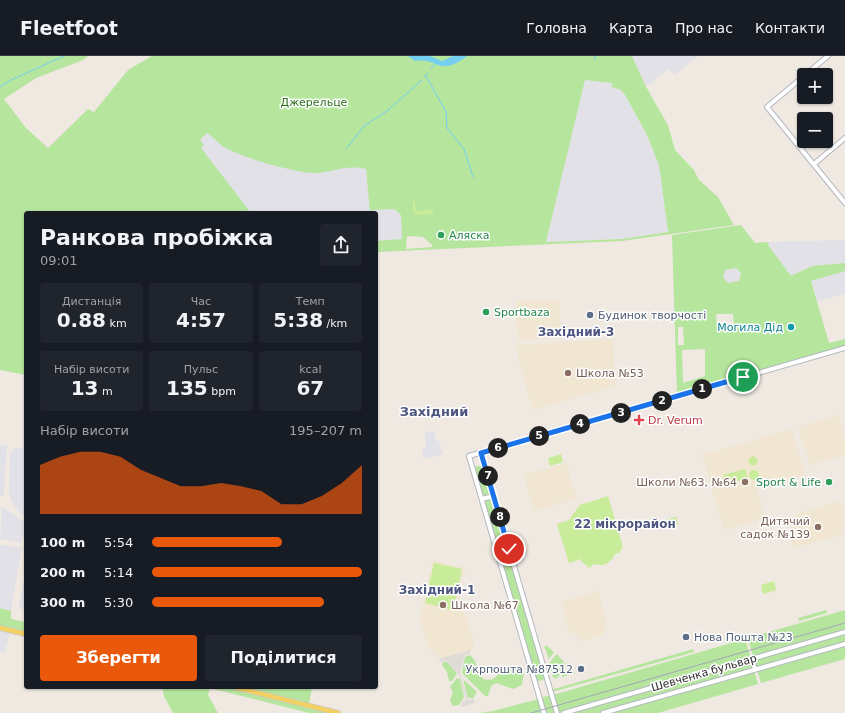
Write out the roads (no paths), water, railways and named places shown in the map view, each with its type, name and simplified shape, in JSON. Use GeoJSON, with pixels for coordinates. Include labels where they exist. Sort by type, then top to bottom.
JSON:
{"type":"FeatureCollection","features":[{"type":"Feature","properties":{"kind":"main road"},"geometry":{"type":"LineString","coordinates":[[0,628],[24,634]]}},
{"type":"Feature","properties":{"kind":"main road"},"geometry":{"type":"LineString","coordinates":[[242,689],[338,713]]}},
{"type":"Feature","properties":{"kind":"street"},"geometry":{"type":"LineString","coordinates":[[814,68],[828,56]]}},
{"type":"Feature","properties":{"kind":"street"},"geometry":{"type":"LineString","coordinates":[[797,83],[768,107],[845,203]]}},
{"type":"Feature","properties":{"kind":"street"},"geometry":{"type":"LineString","coordinates":[[814,164],[845,138]]}},
{"type":"Feature","properties":{"kind":"street"},"geometry":{"type":"LineString","coordinates":[[544,713],[469,456],[845,348]]}},
{"type":"Feature","properties":{"kind":"street"},"geometry":{"type":"LineString","coordinates":[[481,453],[557,713]]}},
{"type":"Feature","properties":{"kind":"street"},"geometry":{"type":"LineString","coordinates":[[482,499],[493,496]]}},
{"type":"Feature","properties":{"kind":"street","name":"Шевченка бульвар"},"geometry":{"type":"LineString","coordinates":[[564,713],[845,632]]}},
{"type":"Feature","properties":{"kind":"street","name":"Шевченка бульвар"},"geometry":{"type":"LineString","coordinates":[[603,713],[845,644]]}},
{"type":"Feature","properties":{"kind":"street"},"geometry":{"type":"LineString","coordinates":[[752,659],[755,669]]}},
{"type":"Feature","properties":{"kind":"water"},"geometry":{"type":"Polygon","coordinates":[[[408,56],[430,56],[442,61],[453,56],[467,56],[450,66],[444,66],[429,62],[415,61],[408,56]]]}},
{"type":"Feature","properties":{"kind":"waterway"},"geometry":{"type":"LineString","coordinates":[[0,87],[11,80],[64,56]]}},
{"type":"Feature","properties":{"kind":"waterway"},"geometry":{"type":"LineString","coordinates":[[431,69],[435,64]]}},
{"type":"Feature","properties":{"kind":"waterway"},"geometry":{"type":"LineString","coordinates":[[424,77],[428,73]]}},
{"type":"Feature","properties":{"kind":"waterway"},"geometry":{"type":"LineString","coordinates":[[426,76],[446,112],[447,128],[464,149],[473,177]]}},
{"type":"Feature","properties":{"kind":"waterway"},"geometry":{"type":"LineString","coordinates":[[346,149],[364,126],[387,111],[422,80]]}},
{"type":"Feature","properties":{"kind":"tram line"},"geometry":{"type":"LineString","coordinates":[[531,713],[845,623]]}},
{"type":"Feature","properties":{"kind":"place","name":"Аляска"},"geometry":{"type":"Point","coordinates":[441,235]}},
{"type":"Feature","properties":{"kind":"place","name":"Sportbaza"},"geometry":{"type":"Point","coordinates":[486,312]}},
{"type":"Feature","properties":{"kind":"place","name":"Будинок творчості"},"geometry":{"type":"Point","coordinates":[590,315]}},
{"type":"Feature","properties":{"kind":"place","name":"Могила Дiд"},"geometry":{"type":"Point","coordinates":[791,327]}},
{"type":"Feature","properties":{"kind":"place","name":"Школа №53"},"geometry":{"type":"Point","coordinates":[568,373]}},
{"type":"Feature","properties":{"kind":"place","name":"Dr. Verum"},"geometry":{"type":"Point","coordinates":[639,420]}},
{"type":"Feature","properties":{"kind":"place","name":"Школи №63, №64"},"geometry":{"type":"Point","coordinates":[745,482]}},
{"type":"Feature","properties":{"kind":"place","name":"Sport & Life"},"geometry":{"type":"Point","coordinates":[829,482]}},
{"type":"Feature","properties":{"kind":"place","name":"Дитячий садок №139"},"geometry":{"type":"Point","coordinates":[818,527]}},
{"type":"Feature","properties":{"kind":"place","name":"Школа №67"},"geometry":{"type":"Point","coordinates":[443,605]}},
{"type":"Feature","properties":{"kind":"place","name":"Нова Пошта №23"},"geometry":{"type":"Point","coordinates":[686,637]}},
{"type":"Feature","properties":{"kind":"place","name":"Укрпошта №87512"},"geometry":{"type":"Point","coordinates":[581,669]}},
{"type":"Feature","properties":{"kind":"district","name":"Західний-3"},"geometry":{"type":"Point","coordinates":[576,332]}},
{"type":"Feature","properties":{"kind":"district","name":"Західний"},"geometry":{"type":"Point","coordinates":[434,411]}},
{"type":"Feature","properties":{"kind":"district","name":"22 мікрорайон"},"geometry":{"type":"Point","coordinates":[625,524]}},
{"type":"Feature","properties":{"kind":"district","name":"Західний-1"},"geometry":{"type":"Point","coordinates":[437,590]}},
{"type":"Feature","properties":{"kind":"park label","name":"Джерельце"},"geometry":{"type":"Point","coordinates":[314,102]}}]}
